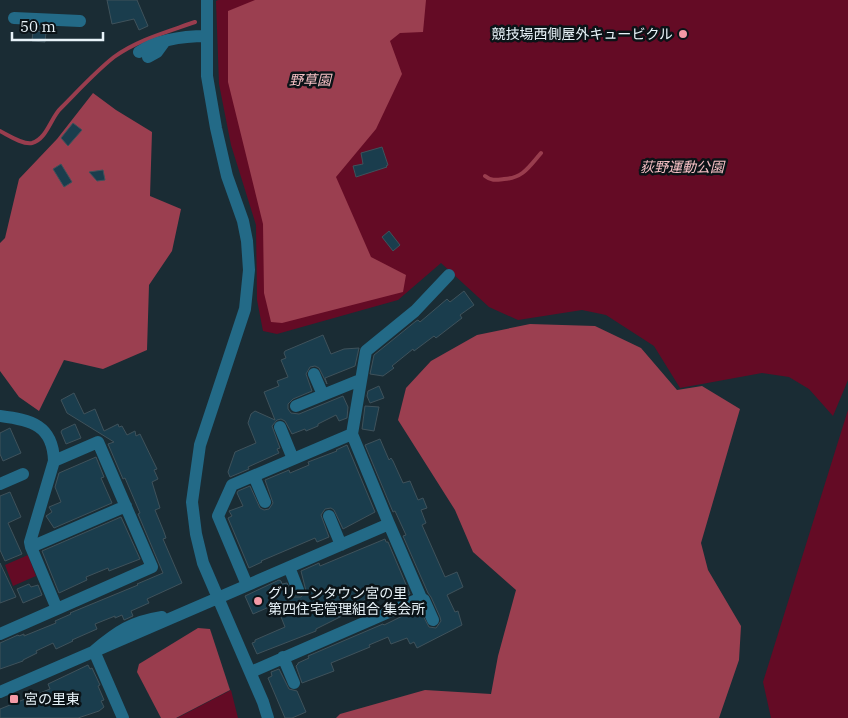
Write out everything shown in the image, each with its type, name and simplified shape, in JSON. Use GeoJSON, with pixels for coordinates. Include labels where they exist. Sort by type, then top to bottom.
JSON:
{"type":"FeatureCollection","features":[{"type":"Feature","properties":{"kind":"street"},"geometry":{"type":"LineString","coordinates":[[208,0],[207,76],[227,176],[243,220],[249,270],[245,309],[200,445],[194,476],[192,502],[196,534],[204,563],[251,672],[268,718]]}},
{"type":"Feature","properties":{"kind":"street"},"geometry":{"type":"LineString","coordinates":[[14,18],[80,21]]}},
{"type":"Feature","properties":{"kind":"street"},"geometry":{"type":"LineString","coordinates":[[144,54],[157,42],[191,36],[207,36]]}},
{"type":"Feature","properties":{"kind":"street"},"geometry":{"type":"LineString","coordinates":[[433,620],[424,600],[421,598],[352,434],[366,351],[446,284]]}},
{"type":"Feature","properties":{"kind":"street"},"geometry":{"type":"LineString","coordinates":[[314,374],[323,395]]}},
{"type":"Feature","properties":{"kind":"street"},"geometry":{"type":"LineString","coordinates":[[296,406],[360,380]]}},
{"type":"Feature","properties":{"kind":"street"},"geometry":{"type":"LineString","coordinates":[[0,416],[22,419],[44,430],[48,434],[54,448],[54,461],[30,547],[57,609]]}},
{"type":"Feature","properties":{"kind":"street"},"geometry":{"type":"LineString","coordinates":[[280,427],[293,459]]}},
{"type":"Feature","properties":{"kind":"street"},"geometry":{"type":"LineString","coordinates":[[247,585],[218,516],[232,485],[352,434]]}},
{"type":"Feature","properties":{"kind":"street"},"geometry":{"type":"LineString","coordinates":[[0,634],[152,567],[98,442],[54,461]]}},
{"type":"Feature","properties":{"kind":"street"},"geometry":{"type":"LineString","coordinates":[[0,484],[23,474]]}},
{"type":"Feature","properties":{"kind":"street"},"geometry":{"type":"LineString","coordinates":[[254,476],[265,502]]}},
{"type":"Feature","properties":{"kind":"street"},"geometry":{"type":"LineString","coordinates":[[30,547],[126,506]]}},
{"type":"Feature","properties":{"kind":"street"},"geometry":{"type":"LineString","coordinates":[[329,516],[341,544]]}},
{"type":"Feature","properties":{"kind":"street"},"geometry":{"type":"LineString","coordinates":[[0,692],[389,524]]}},
{"type":"Feature","properties":{"kind":"street"},"geometry":{"type":"LineString","coordinates":[[289,567],[298,590]]}},
{"type":"Feature","properties":{"kind":"street"},"geometry":{"type":"LineString","coordinates":[[251,672],[421,598]]}},
{"type":"Feature","properties":{"kind":"street"},"geometry":{"type":"LineString","coordinates":[[94,651],[123,718]]}},
{"type":"Feature","properties":{"kind":"street"},"geometry":{"type":"LineString","coordinates":[[283,658],[294,683]]}},
{"type":"Feature","properties":{"kind":"street"},"geometry":{"type":"LineString","coordinates":[[0,700],[29,687],[40,675]]}},
{"type":"Feature","properties":{"kind":"green space","name":"野草園"},"geometry":{"type":"Polygon","coordinates":[[[255,0],[426,0],[423,32],[400,33],[390,41],[402,74],[376,129],[336,177],[371,257],[406,275],[403,292],[282,323],[271,322],[264,293],[263,224],[228,82],[228,11],[255,0]]]}},
{"type":"Feature","properties":{"kind":"green space","name":"荻野運動公園"},"geometry":{"type":"Polygon","coordinates":[[[848,0],[848,380],[833,416],[809,389],[789,377],[762,373],[680,388],[654,346],[606,315],[582,310],[518,320],[489,307],[441,263],[398,300],[277,334],[263,331],[257,300],[256,225],[231,145],[219,84],[216,1],[848,0]]]}},
{"type":"Feature","properties":{"kind":"green space"},"geometry":{"type":"Polygon","coordinates":[[[93,93],[152,132],[150,196],[181,209],[172,251],[149,285],[147,350],[103,369],[64,360],[39,411],[19,397],[0,371],[0,243],[5,238],[19,179],[57,139],[93,93]]]}},
{"type":"Feature","properties":{"kind":"green space"},"geometry":{"type":"Polygon","coordinates":[[[530,324],[595,326],[641,348],[677,390],[702,386],[740,409],[701,543],[708,570],[741,626],[739,660],[719,718],[336,718],[340,714],[425,690],[491,694],[498,656],[516,590],[473,552],[455,510],[398,420],[406,388],[431,361],[477,335],[530,324]]]}},
{"type":"Feature","properties":{"kind":"green space"},"geometry":{"type":"Polygon","coordinates":[[[848,410],[848,718],[771,718],[763,682],[848,410]]]}},
{"type":"Feature","properties":{"kind":"green space"},"geometry":{"type":"Polygon","coordinates":[[[28,555],[36,576],[13,586],[5,565],[28,555]]]}},
{"type":"Feature","properties":{"kind":"green space"},"geometry":{"type":"Polygon","coordinates":[[[231,690],[238,718],[177,718],[231,690]]]}},
{"type":"Feature","properties":{"kind":"shaded area"},"geometry":{"type":"Polygon","coordinates":[[[198,628],[210,629],[230,690],[176,718],[161,718],[137,672],[139,664],[198,628]]]}},
{"type":"Feature","properties":{"kind":"building"},"geometry":{"type":"Polygon","coordinates":[[[107,0],[137,0],[148,26],[139,30],[134,19],[112,24],[107,0]]]}},
{"type":"Feature","properties":{"kind":"building"},"geometry":{"type":"Polygon","coordinates":[[[33,31],[46,32],[45,42],[32,41],[33,31]]]}},
{"type":"Feature","properties":{"kind":"building"},"geometry":{"type":"Polygon","coordinates":[[[73,123],[82,130],[68,146],[61,138],[73,123]]]}},
{"type":"Feature","properties":{"kind":"building"},"geometry":{"type":"Polygon","coordinates":[[[382,147],[387,167],[356,177],[353,166],[363,164],[361,153],[382,147]]]}},
{"type":"Feature","properties":{"kind":"building"},"geometry":{"type":"Polygon","coordinates":[[[61,164],[72,182],[64,187],[53,169],[61,164]]]}},
{"type":"Feature","properties":{"kind":"building"},"geometry":{"type":"Polygon","coordinates":[[[103,170],[105,180],[97,181],[89,172],[103,170]]]}},
{"type":"Feature","properties":{"kind":"building"},"geometry":{"type":"Polygon","coordinates":[[[389,231],[400,245],[393,251],[382,237],[389,231]]]}},
{"type":"Feature","properties":{"kind":"building"},"geometry":{"type":"Polygon","coordinates":[[[464,291],[474,305],[460,315],[462,318],[436,338],[434,336],[414,351],[413,349],[383,376],[370,374],[374,355],[416,321],[420,322],[447,299],[450,302],[464,291]]]}},
{"type":"Feature","properties":{"kind":"building"},"geometry":{"type":"Polygon","coordinates":[[[323,335],[331,354],[344,349],[359,348],[355,366],[325,378],[327,384],[319,368],[315,366],[310,367],[306,374],[312,391],[293,399],[288,404],[288,409],[291,413],[299,414],[343,396],[348,407],[347,418],[339,421],[336,415],[318,424],[318,426],[292,434],[285,421],[277,420],[272,426],[280,448],[277,449],[279,453],[230,477],[228,472],[235,452],[256,443],[248,423],[251,414],[255,411],[275,420],[264,392],[279,386],[277,381],[288,377],[281,360],[286,358],[285,351],[323,335]]]}},
{"type":"Feature","properties":{"kind":"building"},"geometry":{"type":"Polygon","coordinates":[[[379,386],[384,398],[370,403],[367,396],[368,391],[379,386]]]}},
{"type":"Feature","properties":{"kind":"building"},"geometry":{"type":"Polygon","coordinates":[[[74,393],[84,414],[95,409],[104,431],[118,424],[119,427],[122,426],[127,435],[135,431],[136,436],[140,434],[157,469],[154,470],[158,479],[152,482],[160,508],[155,510],[166,538],[163,539],[182,583],[147,599],[149,603],[131,611],[133,616],[124,620],[122,615],[115,618],[115,616],[95,624],[97,629],[56,649],[53,643],[36,651],[37,653],[23,661],[0,669],[0,643],[56,623],[55,621],[70,613],[163,573],[138,514],[140,513],[108,444],[114,442],[67,413],[61,400],[74,393]]]}},
{"type":"Feature","properties":{"kind":"building"},"geometry":{"type":"Polygon","coordinates":[[[365,406],[379,407],[374,431],[362,429],[365,406]]]}},
{"type":"Feature","properties":{"kind":"building"},"geometry":{"type":"Polygon","coordinates":[[[75,424],[81,438],[66,444],[61,432],[75,424]]]}},
{"type":"Feature","properties":{"kind":"building"},"geometry":{"type":"Polygon","coordinates":[[[10,428],[21,453],[3,461],[0,454],[0,433],[10,428]]]}},
{"type":"Feature","properties":{"kind":"building"},"geometry":{"type":"Polygon","coordinates":[[[380,439],[389,460],[391,458],[393,461],[403,483],[410,481],[418,500],[423,498],[427,508],[421,510],[426,523],[422,525],[445,577],[457,572],[463,587],[447,595],[455,612],[458,611],[462,625],[417,648],[414,642],[410,644],[407,638],[391,644],[388,637],[369,645],[370,647],[331,663],[334,671],[302,683],[296,666],[298,663],[309,658],[308,656],[384,625],[419,608],[429,627],[436,628],[441,621],[403,536],[406,535],[395,511],[393,512],[365,445],[380,439]]]}},
{"type":"Feature","properties":{"kind":"building"},"geometry":{"type":"Polygon","coordinates":[[[347,445],[375,512],[343,529],[334,510],[331,508],[325,509],[321,515],[329,537],[317,542],[315,538],[249,568],[228,518],[232,516],[229,511],[243,506],[237,493],[238,491],[250,486],[260,508],[264,510],[269,509],[273,503],[265,480],[289,470],[290,473],[309,465],[308,462],[337,451],[347,445]]]}},
{"type":"Feature","properties":{"kind":"building"},"geometry":{"type":"Polygon","coordinates":[[[96,457],[104,477],[101,478],[112,503],[54,528],[46,516],[52,512],[49,507],[61,502],[55,487],[59,473],[96,457]]]}},
{"type":"Feature","properties":{"kind":"building"},"geometry":{"type":"Polygon","coordinates":[[[10,492],[21,517],[8,523],[22,554],[5,561],[0,550],[0,496],[10,492]]]}},
{"type":"Feature","properties":{"kind":"building"},"geometry":{"type":"Polygon","coordinates":[[[121,517],[140,559],[109,571],[108,568],[86,577],[87,580],[59,593],[42,551],[121,517]]]}},
{"type":"Feature","properties":{"kind":"building"},"geometry":{"type":"Polygon","coordinates":[[[385,539],[410,594],[408,595],[405,588],[379,598],[377,594],[358,603],[360,607],[316,629],[316,631],[257,654],[252,643],[255,640],[285,627],[276,604],[253,614],[245,596],[279,580],[282,584],[287,583],[293,597],[301,597],[306,591],[301,571],[319,563],[320,566],[385,539]]]}},
{"type":"Feature","properties":{"kind":"building"},"geometry":{"type":"Polygon","coordinates":[[[0,563],[16,597],[0,603],[0,563]]]}},
{"type":"Feature","properties":{"kind":"building"},"geometry":{"type":"Polygon","coordinates":[[[29,584],[31,587],[38,585],[42,595],[23,603],[17,589],[29,584]]]}},
{"type":"Feature","properties":{"kind":"building"},"geometry":{"type":"Polygon","coordinates":[[[88,665],[90,669],[92,668],[100,685],[98,686],[104,700],[101,701],[104,707],[99,711],[78,718],[0,718],[0,709],[50,689],[48,684],[88,665]]]}},
{"type":"Feature","properties":{"kind":"building"},"geometry":{"type":"Polygon","coordinates":[[[279,669],[289,689],[297,691],[306,712],[292,718],[285,718],[268,678],[272,676],[271,672],[279,669]]]}},
{"type":"Feature","properties":{"kind":"waterway"},"geometry":{"type":"LineString","coordinates":[[0,131],[24,143],[37,141],[45,133],[57,112],[93,75],[114,57],[142,41],[195,22]]}},
{"type":"Feature","properties":{"kind":"waterway"},"geometry":{"type":"LineString","coordinates":[[485,176],[496,180],[511,178],[521,174],[541,153]]}},
{"type":"Feature","properties":{"kind":"place","name":"競技場西側屋外キュービクル"},"geometry":{"type":"Point","coordinates":[683,34]}},
{"type":"Feature","properties":{"kind":"place","name":"グリーンタウン宮の里 第四住宅管理組合 集会所"},"geometry":{"type":"Point","coordinates":[258,601]}},
{"type":"Feature","properties":{"kind":"place","name":"宮の里東"},"geometry":{"type":"Point","coordinates":[14,699]}}]}
